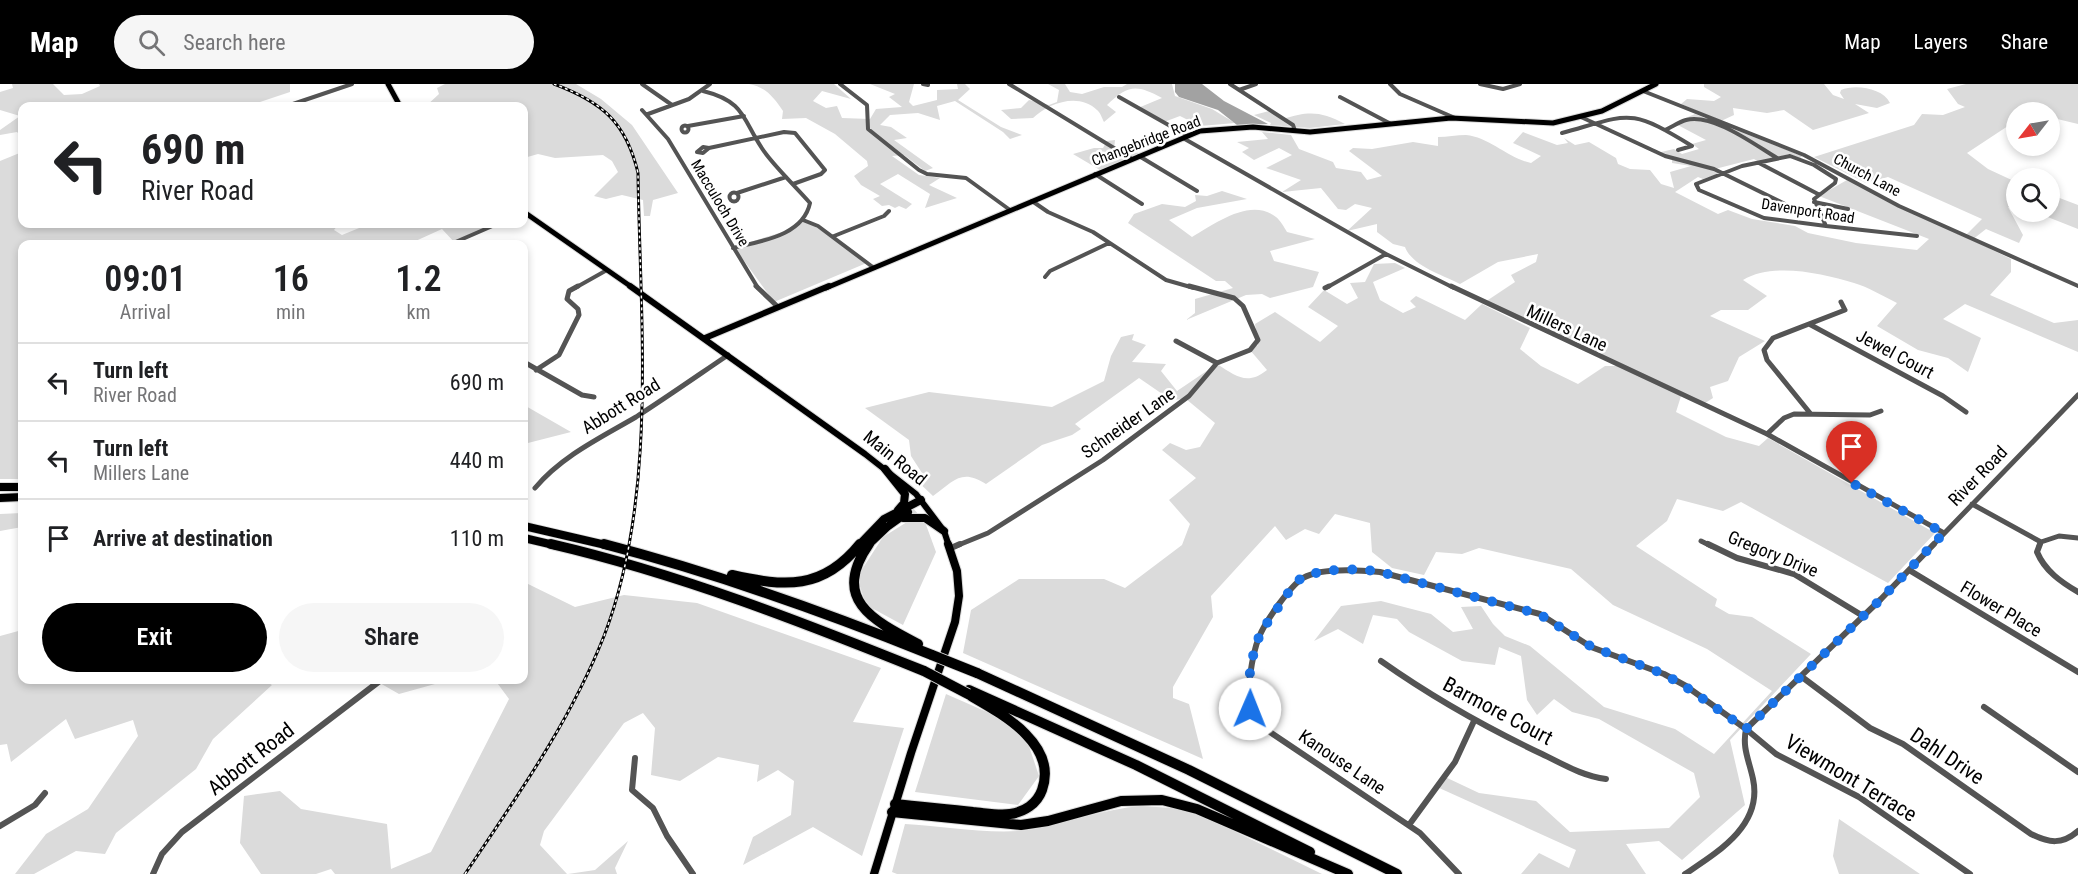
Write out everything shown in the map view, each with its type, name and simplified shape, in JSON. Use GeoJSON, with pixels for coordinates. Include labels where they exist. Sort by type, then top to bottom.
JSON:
{"type":"FeatureCollection","features":[{"type":"Feature","properties":{"kind":"highway"},"geometry":{"type":"LineString","coordinates":[[885,469],[905,496],[904,503],[896,512]]}},
{"type":"Feature","properties":{"kind":"highway"},"geometry":{"type":"LineString","coordinates":[[0,487],[18,487]]}},
{"type":"Feature","properties":{"kind":"highway"},"geometry":{"type":"LineString","coordinates":[[0,498],[18,497]]}},
{"type":"Feature","properties":{"kind":"highway"},"geometry":{"type":"LineString","coordinates":[[528,527],[766,582],[799,583],[821,576],[840,565],[878,524],[896,512],[923,502]]}},
{"type":"Feature","properties":{"kind":"highway"},"geometry":{"type":"LineString","coordinates":[[923,502],[889,524],[855,562],[852,581],[855,595],[862,606],[879,622],[932,653]]}},
{"type":"Feature","properties":{"kind":"highway"},"geometry":{"type":"LineString","coordinates":[[889,524],[912,516],[922,516],[931,519],[944,531]]}},
{"type":"Feature","properties":{"kind":"highway"},"geometry":{"type":"LineString","coordinates":[[528,539],[678,579],[796,620],[924,671],[1145,769],[1350,874]]}},
{"type":"Feature","properties":{"kind":"highway"},"geometry":{"type":"LineString","coordinates":[[658,558],[785,598],[932,653],[1189,770],[1397,874]]}},
{"type":"Feature","properties":{"kind":"highway"},"geometry":{"type":"LineString","coordinates":[[894,808],[1006,815],[1020,812],[1037,800],[1045,779],[1043,762],[1036,747],[1010,720],[968,692]]}},
{"type":"Feature","properties":{"kind":"highway"},"geometry":{"type":"LineString","coordinates":[[894,808],[1021,825],[1039,823],[1121,801],[1162,800],[1183,804],[1219,818],[1350,874]]}},
{"type":"Feature","properties":{"kind":"main road"},"geometry":{"type":"LineString","coordinates":[[388,84],[398,102]]}},
{"type":"Feature","properties":{"kind":"main road","name":"Changebridge Road"},"geometry":{"type":"LineString","coordinates":[[705,338],[1185,137],[1221,128],[1320,131],[1455,118],[1543,124],[1581,117],[1611,108],[1656,84]]}},
{"type":"Feature","properties":{"kind":"main road","name":"Main Road"},"geometry":{"type":"LineString","coordinates":[[528,215],[705,338],[885,469],[923,502],[944,531],[951,548],[958,583],[955,622],[874,874]]}},
{"type":"Feature","properties":{"kind":"street"},"geometry":{"type":"LineString","coordinates":[[299,102],[352,84]]}},
{"type":"Feature","properties":{"kind":"street"},"geometry":{"type":"LineString","coordinates":[[642,84],[672,105]]}},
{"type":"Feature","properties":{"kind":"street"},"geometry":{"type":"LineString","coordinates":[[648,114],[689,99],[710,84]]}},
{"type":"Feature","properties":{"kind":"street"},"geometry":{"type":"LineString","coordinates":[[840,84],[867,105],[866,123],[871,133],[919,170],[927,174],[968,179],[1010,210]]}},
{"type":"Feature","properties":{"kind":"street"},"geometry":{"type":"LineString","coordinates":[[1009,84],[1132,159]]}},
{"type":"Feature","properties":{"kind":"street"},"geometry":{"type":"LineString","coordinates":[[1230,84],[1292,124],[1295,131]]}},
{"type":"Feature","properties":{"kind":"street"},"geometry":{"type":"LineString","coordinates":[[1239,90],[1256,84]]}},
{"type":"Feature","properties":{"kind":"street"},"geometry":{"type":"LineString","coordinates":[[1390,84],[1400,94],[1455,118]]}},
{"type":"Feature","properties":{"kind":"street"},"geometry":{"type":"LineString","coordinates":[[1480,84],[1503,89],[1520,84]]}},
{"type":"Feature","properties":{"kind":"street"},"geometry":{"type":"LineString","coordinates":[[703,90],[728,98],[744,116],[757,139],[786,177],[810,202],[808,213],[790,230],[733,248]]}},
{"type":"Feature","properties":{"kind":"street","name":"Church Lane"},"geometry":{"type":"LineString","coordinates":[[1642,91],[1815,160],[1899,206],[2078,286]]}},
{"type":"Feature","properties":{"kind":"street","name":"Millers Lane"},"geometry":{"type":"LineString","coordinates":[[1119,97],[1386,254],[1526,323],[1767,434],[1944,533]]}},
{"type":"Feature","properties":{"kind":"street"},"geometry":{"type":"LineString","coordinates":[[1340,97],[1392,124]]}},
{"type":"Feature","properties":{"kind":"street","name":"Macculoch Drive"},"geometry":{"type":"LineString","coordinates":[[642,110],[668,139],[755,285],[778,308]]}},
{"type":"Feature","properties":{"kind":"street"},"geometry":{"type":"LineString","coordinates":[[688,126],[744,116]]}},
{"type":"Feature","properties":{"kind":"street"},"geometry":{"type":"LineString","coordinates":[[1562,133],[1628,116],[1665,130],[1692,146],[1678,150]]}},
{"type":"Feature","properties":{"kind":"street"},"geometry":{"type":"LineString","coordinates":[[1581,117],[1671,158],[1709,167],[1797,209],[1819,213]]}},
{"type":"Feature","properties":{"kind":"street"},"geometry":{"type":"LineString","coordinates":[[1665,130],[1687,119],[1700,119],[1756,146],[1777,159]]}},
{"type":"Feature","properties":{"kind":"street"},"geometry":{"type":"LineString","coordinates":[[709,148],[783,132],[795,133],[825,169],[821,174],[793,183]]}},
{"type":"Feature","properties":{"kind":"street"},"geometry":{"type":"LineString","coordinates":[[1756,146],[1767,140]]}},
{"type":"Feature","properties":{"kind":"street"},"geometry":{"type":"LineString","coordinates":[[1763,151],[1776,144]]}},
{"type":"Feature","properties":{"kind":"street"},"geometry":{"type":"LineString","coordinates":[[1139,156],[1197,191]]}},
{"type":"Feature","properties":{"kind":"street","name":"Davenport Road"},"geometry":{"type":"LineString","coordinates":[[1818,194],[1835,183],[1836,179],[1790,156],[1722,173],[1697,183],[1696,187],[1755,216],[1826,227],[1917,236]]}},
{"type":"Feature","properties":{"kind":"street"},"geometry":{"type":"LineString","coordinates":[[1759,163],[1818,194],[1814,202]]}},
{"type":"Feature","properties":{"kind":"street"},"geometry":{"type":"LineString","coordinates":[[1095,174],[1142,204]]}},
{"type":"Feature","properties":{"kind":"street"},"geometry":{"type":"LineString","coordinates":[[737,193],[786,177]]}},
{"type":"Feature","properties":{"kind":"street","name":"Schneider Lane"},"geometry":{"type":"LineString","coordinates":[[951,548],[988,533],[1102,460],[1189,396],[1217,363],[1250,350],[1258,342],[1257,332],[1243,306],[1226,295],[1166,280],[1082,226],[1048,212],[1032,201]]}},
{"type":"Feature","properties":{"kind":"street"},"geometry":{"type":"LineString","coordinates":[[1814,202],[1826,227]]}},
{"type":"Feature","properties":{"kind":"street"},"geometry":{"type":"LineString","coordinates":[[1814,202],[1848,208]]}},
{"type":"Feature","properties":{"kind":"street"},"geometry":{"type":"LineString","coordinates":[[834,236],[884,216],[889,211]]}},
{"type":"Feature","properties":{"kind":"street"},"geometry":{"type":"LineString","coordinates":[[803,220],[814,223],[834,236],[874,268]]}},
{"type":"Feature","properties":{"kind":"street"},"geometry":{"type":"LineString","coordinates":[[460,240],[488,228]]}},
{"type":"Feature","properties":{"kind":"street"},"geometry":{"type":"LineString","coordinates":[[1045,277],[1050,271],[1109,243]]}},
{"type":"Feature","properties":{"kind":"street"},"geometry":{"type":"LineString","coordinates":[[1325,288],[1386,254]]}},
{"type":"Feature","properties":{"kind":"street"},"geometry":{"type":"LineString","coordinates":[[536,370],[562,351],[579,315],[578,309],[567,299],[569,291],[607,270]]}},
{"type":"Feature","properties":{"kind":"street"},"geometry":{"type":"LineString","coordinates":[[1810,413],[1767,360],[1764,350],[1771,339],[1845,310],[1841,302]]}},
{"type":"Feature","properties":{"kind":"street","name":"Jewel Court"},"geometry":{"type":"LineString","coordinates":[[1809,324],[1924,385],[1966,412]]}},
{"type":"Feature","properties":{"kind":"street"},"geometry":{"type":"LineString","coordinates":[[1176,341],[1217,363]]}},
{"type":"Feature","properties":{"kind":"street","name":"Abbott Road"},"geometry":{"type":"LineString","coordinates":[[534,488],[542,478],[567,459],[728,355]]}},
{"type":"Feature","properties":{"kind":"street"},"geometry":{"type":"LineString","coordinates":[[528,365],[582,395],[594,397]]}},
{"type":"Feature","properties":{"kind":"street","name":"River Road"},"geometry":{"type":"LineString","coordinates":[[1746,729],[1909,570],[2078,395]]}},
{"type":"Feature","properties":{"kind":"street"},"geometry":{"type":"LineString","coordinates":[[1767,434],[1784,418],[1794,414],[1863,415],[1881,411]]}},
{"type":"Feature","properties":{"kind":"street"},"geometry":{"type":"LineString","coordinates":[[1972,504],[2040,542]]}},
{"type":"Feature","properties":{"kind":"street"},"geometry":{"type":"LineString","coordinates":[[2040,542],[2052,537],[2078,538]]}},
{"type":"Feature","properties":{"kind":"street","name":"Gregory Drive"},"geometry":{"type":"LineString","coordinates":[[1701,541],[1737,558],[1794,574],[1863,616]]}},
{"type":"Feature","properties":{"kind":"street"},"geometry":{"type":"LineString","coordinates":[[2040,542],[2037,552],[2042,563],[2061,582],[2078,592]]}},
{"type":"Feature","properties":{"kind":"street","name":"Kanouse Lane"},"geometry":{"type":"LineString","coordinates":[[1459,874],[1432,844],[1409,825],[1268,729],[1250,711],[1248,692],[1260,634],[1292,588],[1308,575],[1354,569],[1370,570],[1539,614],[1592,647],[1664,674],[1746,729]]}},
{"type":"Feature","properties":{"kind":"street","name":"Flower Place"},"geometry":{"type":"LineString","coordinates":[[1909,570],[2078,672]]}},
{"type":"Feature","properties":{"kind":"street","name":"Barmore Court"},"geometry":{"type":"LineString","coordinates":[[1381,661],[1474,721],[1586,775],[1606,779]]}},
{"type":"Feature","properties":{"kind":"street","name":"Dahl Drive"},"geometry":{"type":"LineString","coordinates":[[1802,676],[1870,728],[1903,744],[2031,834],[2042,840],[2058,843],[2067,841],[2078,831]]}},
{"type":"Feature","properties":{"kind":"street","name":"Abbott Road"},"geometry":{"type":"LineString","coordinates":[[153,874],[162,854],[182,832],[376,684]]}},
{"type":"Feature","properties":{"kind":"street"},"geometry":{"type":"LineString","coordinates":[[1984,707],[2078,772]]}},
{"type":"Feature","properties":{"kind":"street"},"geometry":{"type":"LineString","coordinates":[[1409,825],[1455,762],[1474,721]]}},
{"type":"Feature","properties":{"kind":"street"},"geometry":{"type":"LineString","coordinates":[[1685,874],[1696,872],[1727,844],[1752,812],[1755,786],[1742,745],[1746,729]]}},
{"type":"Feature","properties":{"kind":"street","name":"Viewmont Terrace"},"geometry":{"type":"LineString","coordinates":[[1746,729],[1776,754],[1859,797],[1970,874]]}},
{"type":"Feature","properties":{"kind":"street"},"geometry":{"type":"LineString","coordinates":[[635,758],[632,790],[653,808],[667,836],[693,874]]}},
{"type":"Feature","properties":{"kind":"street"},"geometry":{"type":"LineString","coordinates":[[0,826],[35,805],[45,793]]}},
{"type":"Feature","properties":{"kind":"shaded area"},"geometry":{"type":"Polygon","coordinates":[[[12,84],[53,84],[64,95],[82,94],[100,86],[99,84],[290,84],[290,92],[260,102],[18,102],[18,115],[0,110],[0,92],[13,88],[12,84]]]}},
{"type":"Feature","properties":{"kind":"shaded area"},"geometry":{"type":"Polygon","coordinates":[[[445,84],[576,84],[601,99],[632,125],[678,193],[653,200],[650,216],[644,216],[643,200],[622,195],[606,199],[594,196],[618,172],[612,161],[603,155],[555,158],[538,154],[528,157],[528,102],[430,102],[439,94],[437,88],[445,84]]]}},
{"type":"Feature","properties":{"kind":"shaded area"},"geometry":{"type":"Polygon","coordinates":[[[749,84],[834,84],[851,99],[822,91],[813,101],[826,108],[837,106],[842,118],[870,119],[876,109],[902,107],[889,97],[895,94],[870,84],[914,84],[909,102],[913,106],[937,100],[937,90],[958,89],[957,84],[965,84],[970,89],[958,100],[1001,127],[1022,135],[1010,139],[955,101],[937,106],[940,120],[918,113],[890,115],[880,125],[891,127],[907,138],[894,140],[933,168],[925,171],[904,155],[892,156],[919,175],[940,178],[929,185],[957,198],[925,208],[930,194],[898,174],[880,184],[912,204],[906,209],[899,206],[895,208],[889,205],[882,206],[873,199],[880,196],[861,185],[854,176],[868,166],[867,161],[835,134],[806,118],[782,119],[783,111],[773,98],[765,90],[749,84]]]}},
{"type":"Feature","properties":{"kind":"shaded area"},"geometry":{"type":"Polygon","coordinates":[[[1048,84],[1065,84],[1070,92],[1082,94],[1104,87],[1122,87],[1127,84],[1172,84],[1175,96],[1212,109],[1235,123],[1200,126],[1180,116],[1164,122],[1138,108],[1162,98],[1139,89],[1127,90],[1107,105],[1116,112],[1104,122],[1098,111],[1082,102],[1055,104],[1033,118],[1011,119],[1001,110],[1021,108],[1029,100],[1049,105],[1057,102],[1059,90],[1048,84]]]}},
{"type":"Feature","properties":{"kind":"shaded area"},"geometry":{"type":"Polygon","coordinates":[[[1175,84],[1202,84],[1224,101],[1268,124],[1237,125],[1218,110],[1179,97],[1175,92],[1175,84]]]}},
{"type":"Feature","properties":{"kind":"shaded area"},"geometry":{"type":"Polygon","coordinates":[[[1704,84],[1824,84],[1833,95],[1844,99],[1840,93],[1841,90],[1854,87],[1875,91],[1890,103],[1877,108],[1855,104],[1869,113],[1813,130],[1784,110],[1767,113],[1733,108],[1734,115],[1721,121],[1681,104],[1687,99],[1714,101],[1721,97],[1704,87],[1704,84]]]}},
{"type":"Feature","properties":{"kind":"shaded area"},"geometry":{"type":"Polygon","coordinates":[[[1966,84],[2078,84],[2078,124],[2060,120],[2060,102],[2006,102],[2006,127],[1967,153],[1988,169],[2006,177],[2006,222],[2016,222],[2023,235],[2019,243],[1986,229],[1972,240],[2011,259],[2011,272],[1990,295],[2054,323],[2078,320],[2078,352],[1965,304],[1943,319],[1981,338],[1968,372],[1948,358],[1918,350],[1877,326],[1897,303],[1854,283],[1797,271],[1768,271],[1743,280],[1767,296],[1748,310],[1721,310],[1710,316],[1765,341],[1739,357],[1728,381],[1710,387],[1713,398],[1702,405],[1681,396],[1676,412],[1726,437],[1759,446],[1768,438],[1935,533],[1888,583],[1741,502],[1723,511],[1677,499],[1667,521],[1636,546],[1717,599],[1715,606],[1729,614],[1752,617],[1811,654],[1730,740],[1745,805],[1682,860],[1659,841],[1626,844],[1646,874],[1521,874],[1539,853],[1569,868],[1576,850],[1437,787],[1443,776],[1479,793],[1536,801],[1570,832],[1669,828],[1700,797],[1694,773],[1599,719],[1572,712],[1554,699],[1537,715],[1527,700],[1521,656],[1499,647],[1495,665],[1462,661],[1409,632],[1397,619],[1373,615],[1363,644],[1338,629],[1314,641],[1341,606],[1381,601],[1431,614],[1453,632],[1473,629],[1461,607],[1481,606],[1493,624],[1505,636],[1530,646],[1604,707],[1675,729],[1714,754],[1772,691],[1707,649],[1613,605],[1571,569],[1479,548],[1462,554],[1436,552],[1424,575],[1392,568],[1372,552],[1370,523],[1335,514],[1319,534],[1305,529],[1286,540],[1275,526],[1211,596],[1213,617],[1173,687],[1173,698],[1189,704],[1203,759],[963,653],[971,610],[1019,579],[1104,579],[1125,588],[1182,545],[1190,524],[1169,500],[1196,478],[1162,450],[1170,443],[1186,450],[1200,447],[1215,423],[1186,399],[1171,400],[1139,378],[1075,424],[1081,429],[1072,435],[1042,445],[986,484],[970,477],[958,478],[933,496],[914,478],[922,473],[911,456],[909,440],[865,408],[929,392],[1052,407],[1104,381],[1111,356],[1121,337],[1134,334],[1132,340],[1146,345],[1132,362],[1166,364],[1161,371],[1177,391],[1217,364],[1242,378],[1253,378],[1267,370],[1250,350],[1258,345],[1255,324],[1275,312],[1320,342],[1338,326],[1308,307],[1324,290],[1347,304],[1358,298],[1350,283],[1365,282],[1374,264],[1395,263],[1405,268],[1373,282],[1380,300],[1403,313],[1416,307],[1410,301],[1416,296],[1465,320],[1482,304],[1530,328],[1520,349],[1541,366],[1578,384],[1605,366],[1625,366],[1485,302],[1515,282],[1511,275],[1536,262],[1538,254],[1498,262],[1460,284],[1414,260],[1405,247],[1393,244],[1377,232],[1377,224],[1347,231],[1372,208],[1355,204],[1346,210],[1338,209],[1321,188],[1282,192],[1301,180],[1266,168],[1292,155],[1279,148],[1254,160],[1242,152],[1249,148],[1237,142],[1268,139],[1262,132],[1291,135],[1299,149],[1333,162],[1336,168],[1361,172],[1367,180],[1382,176],[1349,151],[1353,148],[1372,149],[1413,142],[1438,146],[1438,137],[1466,135],[1483,140],[1514,157],[1531,163],[1541,156],[1513,143],[1523,132],[1557,145],[1568,143],[1564,138],[1575,145],[1589,142],[1616,158],[1618,164],[1630,169],[1650,170],[1661,184],[1674,188],[1670,172],[1691,166],[1672,163],[1672,159],[1657,153],[1674,149],[1682,154],[1699,149],[1692,144],[1706,140],[1674,123],[1695,114],[1802,156],[1800,158],[1789,154],[1759,162],[1754,159],[1715,169],[1721,173],[1703,179],[1698,177],[1675,192],[1718,214],[1728,210],[1752,219],[1795,226],[1808,233],[1856,243],[1917,250],[1929,239],[1819,196],[1847,180],[1964,237],[1982,219],[1888,177],[1866,183],[1814,157],[1914,125],[1922,114],[1943,115],[1965,107],[1958,104],[1947,89],[1966,84]]]}},
{"type":"Feature","properties":{"kind":"shaded area"},"geometry":{"type":"Polygon","coordinates":[[[1269,111],[1283,119],[1314,114],[1345,124],[1310,128],[1270,125],[1271,123],[1254,115],[1269,111]]]}},
{"type":"Feature","properties":{"kind":"shaded area"},"geometry":{"type":"Polygon","coordinates":[[[18,117],[18,133],[0,135],[0,130],[18,117]]]}},
{"type":"Feature","properties":{"kind":"shaded area"},"geometry":{"type":"Polygon","coordinates":[[[1115,140],[1114,150],[1096,160],[1103,164],[1120,156],[1119,148],[1139,153],[1100,170],[1073,154],[1103,148],[1107,141],[1115,140]]]}},
{"type":"Feature","properties":{"kind":"shaded area"},"geometry":{"type":"Polygon","coordinates":[[[18,154],[18,228],[336,228],[334,230],[342,235],[359,228],[486,228],[461,240],[452,240],[442,229],[418,240],[18,240],[18,479],[0,479],[0,161],[18,154]]]}},
{"type":"Feature","properties":{"kind":"shaded area"},"geometry":{"type":"Polygon","coordinates":[[[1222,191],[1247,199],[1197,208],[1169,220],[1192,237],[1244,211],[1266,212],[1277,218],[1287,232],[1315,239],[1270,251],[1274,261],[1319,272],[1313,287],[1270,298],[1262,294],[1246,295],[1186,320],[1195,313],[1195,299],[1233,288],[1225,281],[1216,281],[1128,223],[1134,214],[1162,204],[1185,207],[1196,201],[1195,195],[1207,196],[1222,191]]]}},
{"type":"Feature","properties":{"kind":"shaded area"},"geometry":{"type":"Polygon","coordinates":[[[2060,198],[2078,205],[2078,229],[2060,222],[2060,198]]]}},
{"type":"Feature","properties":{"kind":"shaded area"},"geometry":{"type":"Polygon","coordinates":[[[805,220],[869,262],[774,302],[734,247],[792,229],[805,220]]]}},
{"type":"Feature","properties":{"kind":"shaded area"},"geometry":{"type":"Polygon","coordinates":[[[528,407],[571,432],[528,443],[528,407]]]}},
{"type":"Feature","properties":{"kind":"shaded area"},"geometry":{"type":"Polygon","coordinates":[[[907,501],[925,522],[936,552],[903,625],[866,605],[857,577],[883,537],[907,522],[907,501]]]}},
{"type":"Feature","properties":{"kind":"shaded area"},"geometry":{"type":"Polygon","coordinates":[[[18,513],[18,528],[0,531],[0,514],[18,513]]]}},
{"type":"Feature","properties":{"kind":"shaded area"},"geometry":{"type":"Polygon","coordinates":[[[528,584],[575,607],[624,595],[697,603],[881,668],[853,722],[904,728],[862,856],[813,827],[743,865],[753,837],[791,815],[794,781],[778,770],[757,782],[759,765],[718,757],[680,781],[651,775],[655,728],[643,713],[624,723],[544,831],[540,845],[567,874],[335,874],[331,869],[316,874],[261,874],[240,843],[244,796],[280,791],[301,809],[387,824],[391,869],[431,852],[509,699],[498,684],[528,684],[528,584]]]}},
{"type":"Feature","properties":{"kind":"shaded area"},"geometry":{"type":"Polygon","coordinates":[[[18,631],[18,684],[272,685],[213,739],[196,769],[116,833],[105,854],[76,851],[34,874],[15,874],[46,834],[88,809],[138,736],[133,720],[75,739],[66,719],[11,762],[7,744],[0,745],[0,636],[18,631]]]}},
{"type":"Feature","properties":{"kind":"shaded area"},"geometry":{"type":"Polygon","coordinates":[[[382,684],[435,684],[399,694],[382,684]]]}},
{"type":"Feature","properties":{"kind":"shaded area"},"geometry":{"type":"Polygon","coordinates":[[[946,694],[1003,719],[1028,743],[1039,776],[1018,805],[915,792],[946,694]]]}},
{"type":"Feature","properties":{"kind":"shaded area"},"geometry":{"type":"Polygon","coordinates":[[[1141,806],[1172,808],[1197,813],[1322,874],[897,874],[892,872],[905,824],[987,831],[1020,831],[1141,806]]]}},
{"type":"Feature","properties":{"kind":"shaded area"},"geometry":{"type":"Polygon","coordinates":[[[1839,819],[1920,874],[1839,874],[1833,856],[1839,819]]]}},
{"type":"Feature","properties":{"kind":"shaded area"},"geometry":{"type":"Polygon","coordinates":[[[628,841],[615,868],[617,874],[568,874],[595,870],[628,841]]]}},
{"type":"Feature","properties":{"kind":"railway"},"geometry":{"type":"LineString","coordinates":[[465,874],[559,729],[604,636],[621,582],[632,525],[639,467],[642,348],[638,173],[627,140],[610,116],[586,98],[554,84]]}},
{"type":"Feature","properties":{"kind":"route"},"geometry":{"type":"LineString","coordinates":[[1250,709],[1248,692],[1256,645],[1260,634],[1292,588],[1302,578],[1314,574],[1362,569],[1539,614],[1554,621],[1592,647],[1664,674],[1746,729],[1780,699],[1944,533],[1852,483]]}}]}
